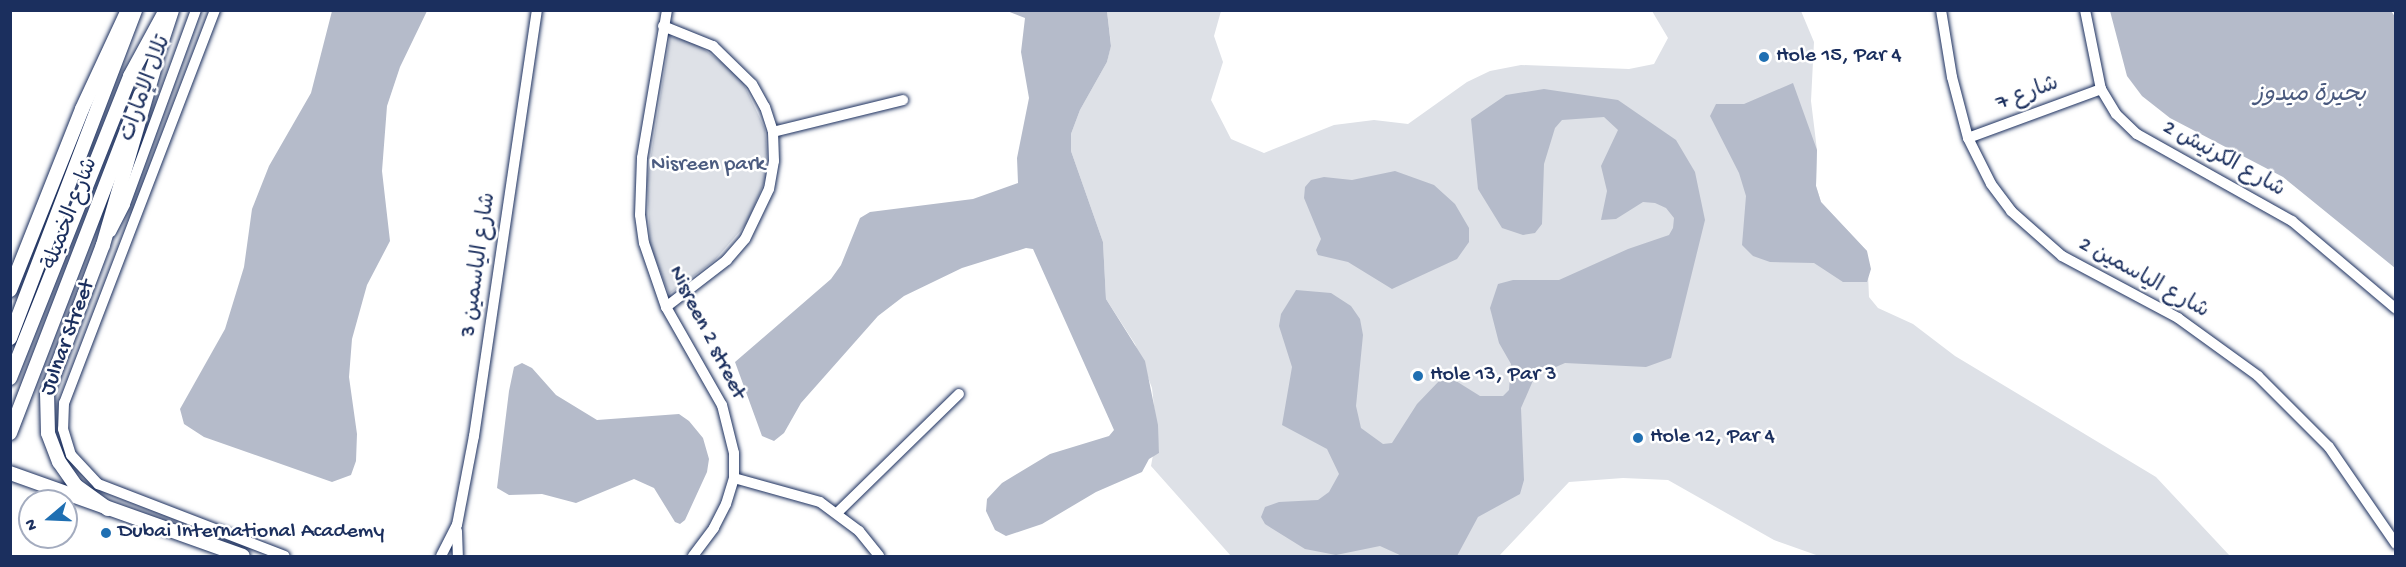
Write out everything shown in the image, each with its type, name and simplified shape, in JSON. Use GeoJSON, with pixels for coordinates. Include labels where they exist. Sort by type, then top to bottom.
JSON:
{"type":"FeatureCollection","features":[{"type":"Feature","properties":{"kind":"main road","name":"شارع الخميلة"},"geometry":{"type":"LineString","coordinates":[[10,290],[82,110],[128,10]]}},
{"type":"Feature","properties":{"kind":"main road","name":"شارع الخميلة"},"geometry":{"type":"LineString","coordinates":[[10,338],[135,10]]}},
{"type":"Feature","properties":{"kind":"main road","name":"شارع الخميلة"},"geometry":{"type":"LineString","coordinates":[[10,378],[130,76],[166,10]]}},
{"type":"Feature","properties":{"kind":"main road","name":"شارع الخميلة"},"geometry":{"type":"LineString","coordinates":[[10,433],[127,126],[156,63],[172,10]]}},
{"type":"Feature","properties":{"kind":"main road"},"geometry":{"type":"LineString","coordinates":[[108,509],[76,486],[59,462],[48,433],[46,402],[54,367],[103,245],[156,63]]}},
{"type":"Feature","properties":{"kind":"main road"},"geometry":{"type":"LineString","coordinates":[[10,473],[243,556]]}},
{"type":"Feature","properties":{"kind":"street","name":"تلال الإمارات"},"geometry":{"type":"LineString","coordinates":[[103,245],[125,204],[196,10]]}},
{"type":"Feature","properties":{"kind":"street","name":"Julnar Street"},"geometry":{"type":"LineString","coordinates":[[215,10],[64,403],[63,429],[78,466],[98,484],[285,556]]}},
{"type":"Feature","properties":{"kind":"street","name":"شارع الياسمين 3"},"geometry":{"type":"LineString","coordinates":[[458,556],[457,525],[483,384],[537,10]]}},
{"type":"Feature","properties":{"kind":"street","name":"Nisreen 2 street"},"geometry":{"type":"LineString","coordinates":[[667,10],[642,158],[640,215],[651,271],[666,307],[722,405],[730,428],[734,478],[714,528],[693,556]]}},
{"type":"Feature","properties":{"kind":"street","name":"شارع الياسمين 2"},"geometry":{"type":"LineString","coordinates":[[1941,10],[1952,77],[1968,138],[1991,184],[2035,235],[2071,262],[2206,336],[2283,399],[2351,474],[2396,544]]}},
{"type":"Feature","properties":{"kind":"street","name":"شارع الكرنيش 2"},"geometry":{"type":"LineString","coordinates":[[2085,10],[2101,89],[2116,114],[2137,134],[2292,221],[2396,309]]}},
{"type":"Feature","properties":{"kind":"street"},"geometry":{"type":"LineString","coordinates":[[663,26],[713,46],[734,63],[765,107],[772,132],[769,189],[745,239],[727,260],[666,307]]}},
{"type":"Feature","properties":{"kind":"street","name":"شارع 7"},"geometry":{"type":"LineString","coordinates":[[1968,138],[2101,89]]}},
{"type":"Feature","properties":{"kind":"street"},"geometry":{"type":"LineString","coordinates":[[772,132],[903,100]]}},
{"type":"Feature","properties":{"kind":"street"},"geometry":{"type":"LineString","coordinates":[[838,512],[960,394]]}},
{"type":"Feature","properties":{"kind":"street"},"geometry":{"type":"LineString","coordinates":[[734,478],[801,494],[838,512],[879,556]]}},
{"type":"Feature","properties":{"kind":"street","name":"شارع الياسمين 3"},"geometry":{"type":"LineString","coordinates":[[441,556],[457,525]]}},
{"type":"Feature","properties":{"kind":"green space"},"geometry":{"type":"Polygon","coordinates":[[[1107,11],[1221,11],[1214,36],[1223,62],[1211,100],[1231,139],[1264,153],[1334,125],[1374,120],[1408,124],[1467,82],[1490,71],[1521,65],[1629,69],[1654,64],[1668,38],[1652,11],[1801,11],[1814,42],[1811,101],[1817,150],[1816,186],[1821,202],[1867,251],[1869,297],[1878,308],[1913,324],[1955,356],[2156,477],[2230,556],[1819,556],[1774,540],[1668,480],[1623,478],[1569,482],[1499,556],[1231,556],[1151,466],[1153,455],[1159,453],[1152,388],[1135,344],[1106,299],[1103,242],[1071,151],[1071,134],[1080,110],[1107,62],[1111,45],[1107,11]]]}},
{"type":"Feature","properties":{"kind":"green space","name":"Nisreen park"},"geometry":{"type":"Polygon","coordinates":[[[670,36],[697,44],[740,76],[765,129],[767,154],[766,178],[747,223],[714,261],[669,294],[650,245],[647,180],[670,36]]]}},
{"type":"Feature","properties":{"kind":"water"},"geometry":{"type":"Polygon","coordinates":[[[332,11],[427,11],[400,67],[387,106],[382,171],[390,241],[367,285],[352,339],[349,377],[357,434],[356,461],[351,475],[332,482],[204,437],[184,424],[180,409],[225,329],[244,267],[252,209],[269,166],[311,93],[332,11]]]}},
{"type":"Feature","properties":{"kind":"water"},"geometry":{"type":"Polygon","coordinates":[[[1007,11],[1107,11],[1111,46],[1107,62],[1080,110],[1071,134],[1071,151],[1103,242],[1106,299],[1145,361],[1158,425],[1159,453],[1149,459],[1142,472],[1096,492],[1042,524],[1006,536],[995,530],[986,511],[987,499],[1002,483],[1050,454],[1109,436],[1114,430],[1033,249],[1026,248],[962,268],[904,296],[878,316],[801,403],[784,433],[774,441],[762,436],[735,362],[831,279],[841,265],[860,218],[870,212],[973,199],[1018,183],[1017,158],[1029,98],[1021,52],[1025,18],[1007,11]]]}},
{"type":"Feature","properties":{"kind":"water","name":"بحيرة ميدوز"},"geometry":{"type":"Polygon","coordinates":[[[2110,11],[2391,11],[2396,18],[2395,268],[2283,177],[2170,118],[2142,96],[2127,76],[2110,11]]]}},
{"type":"Feature","properties":{"kind":"water"},"geometry":{"type":"Polygon","coordinates":[[[1793,83],[1817,150],[1816,186],[1821,202],[1867,251],[1871,269],[1867,282],[1843,282],[1814,263],[1770,262],[1753,256],[1742,245],[1746,196],[1739,173],[1710,116],[1716,104],[1744,104],[1793,83]]]}},
{"type":"Feature","properties":{"kind":"water"},"geometry":{"type":"Polygon","coordinates":[[[1544,89],[1618,100],[1676,140],[1695,172],[1705,220],[1671,358],[1646,367],[1565,363],[1535,376],[1521,408],[1524,480],[1520,494],[1478,517],[1457,556],[1402,556],[1380,546],[1336,555],[1305,549],[1265,524],[1261,517],[1265,507],[1279,502],[1318,500],[1329,492],[1339,474],[1327,449],[1282,425],[1292,367],[1279,326],[1281,314],[1296,290],[1331,293],[1351,306],[1360,319],[1363,335],[1356,406],[1361,428],[1383,444],[1392,443],[1417,404],[1440,380],[1448,376],[1480,396],[1503,396],[1509,390],[1511,364],[1499,343],[1490,308],[1498,284],[1513,280],[1559,280],[1628,249],[1669,235],[1673,228],[1674,218],[1666,208],[1655,203],[1643,202],[1616,219],[1601,220],[1607,191],[1601,166],[1618,130],[1604,117],[1562,120],[1555,128],[1544,164],[1542,224],[1535,233],[1523,235],[1502,228],[1478,189],[1471,119],[1506,95],[1544,89]]]}},
{"type":"Feature","properties":{"kind":"water"},"geometry":{"type":"Polygon","coordinates":[[[1395,171],[1434,185],[1455,204],[1469,228],[1469,242],[1457,259],[1392,289],[1348,262],[1318,255],[1316,250],[1321,239],[1304,198],[1305,187],[1311,180],[1324,177],[1352,180],[1395,171]]]}},
{"type":"Feature","properties":{"kind":"water"},"geometry":{"type":"Polygon","coordinates":[[[522,363],[532,368],[556,395],[597,420],[679,414],[689,421],[703,438],[709,459],[707,472],[685,520],[680,524],[675,522],[654,488],[634,479],[576,503],[542,494],[509,495],[497,488],[509,391],[514,367],[522,363]]]}},
{"type":"Feature","properties":{"kind":"place","name":"Hole 15, Par 4"},"geometry":{"type":"Point","coordinates":[1764,57]}},
{"type":"Feature","properties":{"kind":"place","name":"Hole 13, Par 3"},"geometry":{"type":"Point","coordinates":[1418,376]}},
{"type":"Feature","properties":{"kind":"place","name":"Hole 12, Par 4"},"geometry":{"type":"Point","coordinates":[1638,438]}},
{"type":"Feature","properties":{"kind":"place","name":"Dubai International Academy"},"geometry":{"type":"Point","coordinates":[106,533]}}]}
